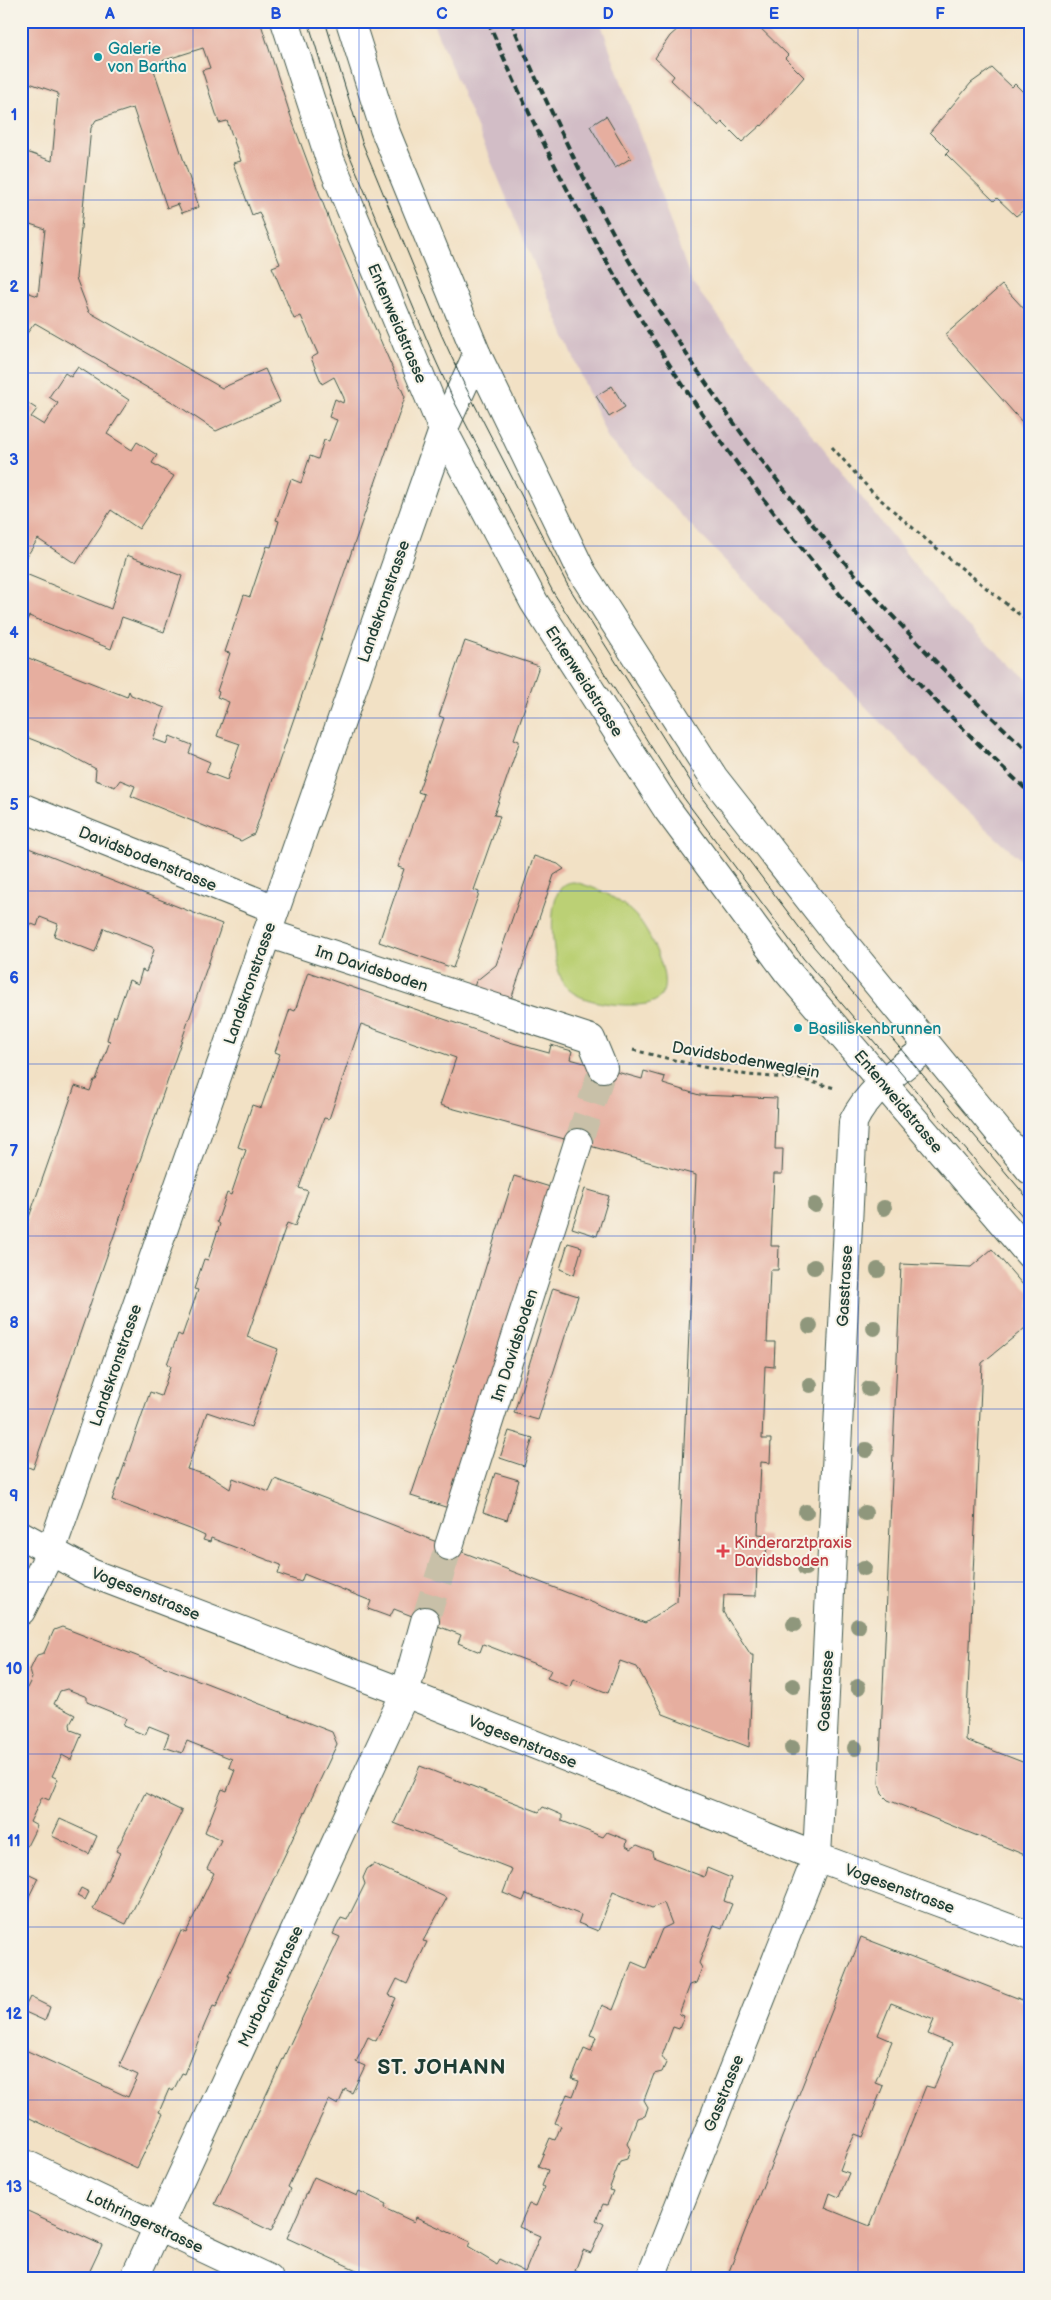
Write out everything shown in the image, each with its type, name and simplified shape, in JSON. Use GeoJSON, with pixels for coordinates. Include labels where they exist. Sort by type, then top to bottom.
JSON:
{"type":"FeatureCollection","features":[{"type":"Feature","properties":{"kind":"street","name":"Entenweidstrasse"},"geometry":{"type":"LineString","coordinates":[[285,21],[329,156],[443,430],[534,602],[666,809],[876,1090],[1030,1255]]}},
{"type":"Feature","properties":{"kind":"street"},"geometry":{"type":"LineString","coordinates":[[350,21],[384,128],[476,355],[582,572],[714,778],[928,1047],[1030,1170]]}},
{"type":"Feature","properties":{"kind":"street","name":"Landskronstrasse"},"geometry":{"type":"LineString","coordinates":[[21,1611],[50,1551],[443,430],[476,355]]}},
{"type":"Feature","properties":{"kind":"street","name":"Davidsbodenstrasse"},"geometry":{"type":"LineString","coordinates":[[21,807],[271,921]]}},
{"type":"Feature","properties":{"kind":"street","name":"Im Davidsboden"},"geometry":{"type":"LineString","coordinates":[[271,921],[591,1040]]}},
{"type":"Feature","properties":{"kind":"street"},"geometry":{"type":"LineString","coordinates":[[591,1040],[603,1068]]}},
{"type":"Feature","properties":{"kind":"street","name":"Gasstrasse"},"geometry":{"type":"LineString","coordinates":[[650,2279],[817,1857],[853,1122],[860,1108],[876,1090],[928,1047]]}},
{"type":"Feature","properties":{"kind":"street","name":"Im Davidsboden"},"geometry":{"type":"LineString","coordinates":[[449,1546],[578,1143]]}},
{"type":"Feature","properties":{"kind":"street","name":"Vogesenstrasse"},"geometry":{"type":"LineString","coordinates":[[21,1535],[91,1573],[405,1694],[817,1857],[1030,1936]]}},
{"type":"Feature","properties":{"kind":"street"},"geometry":{"type":"LineString","coordinates":[[405,1694],[424,1621]]}},
{"type":"Feature","properties":{"kind":"street","name":"Murbacherstrasse"},"geometry":{"type":"LineString","coordinates":[[134,2279],[405,1694]]}},
{"type":"Feature","properties":{"kind":"street","name":"Lothringerstrasse"},"geometry":{"type":"LineString","coordinates":[[21,2162],[269,2279]]}},
{"type":"Feature","properties":{"kind":"path"},"geometry":{"type":"LineString","coordinates":[[832,447],[872,492],[929,542],[1030,623]]}},
{"type":"Feature","properties":{"kind":"path","name":"Davidsbodenweglein"},"geometry":{"type":"LineString","coordinates":[[591,1040],[704,1067],[748,1075],[800,1079],[876,1090]]}},
{"type":"Feature","properties":{"kind":"shaded area"},"geometry":{"type":"Polygon","coordinates":[[[432,21],[600,21],[692,283],[949,608],[1030,682],[1030,868],[967,812],[608,439],[432,21]]]}},
{"type":"Feature","properties":{"kind":"green space"},"geometry":{"type":"Polygon","coordinates":[[[574,882],[598,890],[613,898],[634,914],[646,930],[662,966],[664,977],[664,988],[661,996],[654,1002],[625,1005],[595,1002],[574,993],[562,981],[555,955],[552,923],[556,896],[564,885],[574,882]]]}},
{"type":"Feature","properties":{"kind":"building"},"geometry":{"type":"Polygon","coordinates":[[[21,21],[260,21],[292,120],[334,233],[405,397],[254,834],[241,841],[131,796],[135,786],[120,780],[115,787],[95,780],[96,769],[64,752],[21,735],[21,655],[127,697],[129,691],[131,695],[165,708],[153,739],[167,744],[170,736],[192,745],[189,753],[210,762],[206,772],[227,780],[240,744],[217,736],[229,702],[217,697],[219,692],[217,691],[230,653],[225,652],[244,595],[250,597],[267,546],[271,547],[279,521],[276,520],[291,479],[301,483],[310,456],[318,459],[324,440],[329,441],[337,420],[329,417],[335,399],[343,403],[344,398],[334,377],[322,384],[311,358],[318,354],[301,316],[294,319],[272,267],[280,264],[259,212],[252,215],[233,163],[241,161],[227,121],[219,123],[202,70],[210,68],[203,48],[152,64],[199,207],[182,213],[178,204],[167,208],[133,108],[96,120],[91,128],[76,278],[89,312],[222,388],[265,369],[280,402],[216,431],[174,403],[35,323],[21,341],[21,290],[38,296],[45,229],[21,221],[21,150],[52,161],[58,93],[21,80],[21,21]]]}},
{"type":"Feature","properties":{"kind":"building"},"geometry":{"type":"Polygon","coordinates":[[[687,21],[753,21],[788,55],[785,58],[804,77],[762,126],[742,142],[722,122],[719,126],[671,80],[674,76],[655,58],[670,36],[687,21]]]}},
{"type":"Feature","properties":{"kind":"building"},"geometry":{"type":"Polygon","coordinates":[[[992,68],[1012,87],[1015,84],[1030,99],[1030,205],[1016,216],[997,198],[994,201],[946,154],[949,151],[930,132],[971,83],[992,68]]]}},
{"type":"Feature","properties":{"kind":"building"},"geometry":{"type":"Polygon","coordinates":[[[606,116],[631,158],[615,168],[590,126],[606,116]]]}},
{"type":"Feature","properties":{"kind":"building"},"geometry":{"type":"Polygon","coordinates":[[[1002,285],[1026,311],[1030,308],[1030,431],[945,335],[1002,285]]]}},
{"type":"Feature","properties":{"kind":"building"},"geometry":{"type":"Polygon","coordinates":[[[78,367],[129,400],[107,434],[132,450],[137,442],[157,455],[152,463],[174,476],[139,529],[111,510],[76,564],[38,539],[25,559],[21,556],[21,399],[37,409],[31,417],[44,425],[58,403],[49,397],[65,373],[71,377],[78,367]]]}},
{"type":"Feature","properties":{"kind":"building"},"geometry":{"type":"Polygon","coordinates":[[[612,386],[625,407],[609,417],[596,396],[612,386]]]}},
{"type":"Feature","properties":{"kind":"building"},"geometry":{"type":"Polygon","coordinates":[[[127,555],[182,576],[164,632],[122,617],[111,649],[29,616],[21,632],[21,572],[111,609],[127,555]]]}},
{"type":"Feature","properties":{"kind":"building"},"geometry":{"type":"Polygon","coordinates":[[[465,641],[539,666],[514,739],[519,741],[519,743],[494,815],[500,816],[474,890],[479,893],[453,968],[379,942],[404,869],[398,867],[424,794],[418,792],[444,718],[439,716],[465,641]]]}},
{"type":"Feature","properties":{"kind":"building"},"geometry":{"type":"Polygon","coordinates":[[[21,845],[222,924],[33,1469],[21,1464],[21,1240],[75,1086],[90,1091],[110,1041],[107,1040],[114,1016],[116,1017],[129,980],[138,984],[142,970],[146,972],[154,950],[152,947],[104,928],[95,952],[54,936],[58,924],[40,917],[37,926],[21,920],[21,845]]]}},
{"type":"Feature","properties":{"kind":"building"},"geometry":{"type":"Polygon","coordinates":[[[534,856],[558,864],[564,869],[554,875],[509,1005],[472,993],[476,981],[496,965],[534,856]]]}},
{"type":"Feature","properties":{"kind":"building"},"geometry":{"type":"Polygon","coordinates":[[[308,972],[513,1043],[549,1053],[551,1045],[572,1051],[570,1059],[642,1079],[644,1071],[665,1077],[663,1084],[699,1095],[777,1098],[775,1149],[783,1149],[782,1174],[774,1174],[771,1246],[779,1246],[778,1270],[770,1270],[767,1342],[775,1342],[774,1367],[765,1366],[762,1439],[771,1439],[770,1463],[761,1462],[758,1534],[767,1535],[766,1559],[757,1558],[756,1596],[724,1595],[723,1612],[751,1655],[753,1655],[749,1747],[663,1714],[637,1667],[620,1661],[608,1693],[573,1679],[570,1687],[547,1678],[551,1670],[483,1644],[480,1652],[458,1643],[461,1635],[394,1609],[390,1617],[368,1609],[371,1601],[304,1574],[301,1582],[278,1574],[281,1565],[211,1538],[210,1542],[203,1540],[205,1536],[190,1529],[112,1500],[150,1392],[161,1396],[171,1366],[167,1364],[178,1334],[182,1336],[198,1290],[194,1289],[204,1259],[208,1260],[220,1224],[217,1222],[227,1193],[231,1195],[246,1150],[238,1147],[252,1105],[261,1108],[280,1054],[275,1052],[290,1009],[295,1011],[308,972]],[[361,1024],[329,1119],[324,1118],[299,1188],[308,1191],[295,1226],[287,1223],[247,1337],[278,1349],[251,1427],[207,1412],[187,1469],[210,1476],[230,1489],[233,1478],[269,1492],[275,1479],[645,1623],[677,1602],[696,1175],[440,1105],[456,1058],[361,1024]]]}},
{"type":"Feature","properties":{"kind":"building"},"geometry":{"type":"Polygon","coordinates":[[[514,1176],[560,1190],[458,1511],[411,1496],[464,1337],[514,1176]]]}},
{"type":"Feature","properties":{"kind":"building"},"geometry":{"type":"Polygon","coordinates":[[[585,1189],[609,1196],[597,1236],[572,1228],[585,1189]]]}},
{"type":"Feature","properties":{"kind":"building"},"geometry":{"type":"Polygon","coordinates":[[[568,1243],[582,1247],[574,1275],[560,1269],[568,1243]]]}},
{"type":"Feature","properties":{"kind":"building"},"geometry":{"type":"Polygon","coordinates":[[[992,1249],[1030,1293],[1030,1324],[982,1363],[966,1740],[1030,1765],[1030,1857],[888,1800],[882,1794],[879,1783],[901,1264],[971,1267],[992,1249]]]}},
{"type":"Feature","properties":{"kind":"building"},"geometry":{"type":"Polygon","coordinates":[[[553,1288],[578,1296],[538,1420],[514,1413],[553,1288]]]}},
{"type":"Feature","properties":{"kind":"building"},"geometry":{"type":"Polygon","coordinates":[[[509,1431],[533,1438],[524,1466],[500,1458],[509,1431]]]}},
{"type":"Feature","properties":{"kind":"building"},"geometry":{"type":"Polygon","coordinates":[[[495,1473],[519,1480],[507,1520],[483,1512],[495,1473]]]}},
{"type":"Feature","properties":{"kind":"building"},"geometry":{"type":"Polygon","coordinates":[[[62,1627],[332,1732],[337,1744],[228,1976],[230,1976],[216,2007],[213,2006],[185,2074],[182,2073],[173,2091],[169,2089],[159,2112],[163,2114],[137,2168],[21,2114],[21,2048],[128,2097],[138,2075],[119,2066],[181,1931],[186,1933],[214,1873],[207,1869],[221,1840],[205,1832],[222,1789],[227,1791],[235,1770],[229,1767],[232,1759],[187,1741],[182,1753],[164,1747],[169,1734],[149,1726],[145,1735],[123,1726],[126,1718],[87,1702],[87,1697],[67,1689],[60,1691],[54,1704],[75,1715],[70,1724],[71,1730],[82,1734],[71,1760],[62,1755],[52,1776],[58,1779],[49,1800],[42,1797],[30,1822],[37,1826],[27,1846],[21,1844],[21,1700],[32,1678],[30,1670],[37,1655],[44,1653],[54,1630],[62,1627]]]}},
{"type":"Feature","properties":{"kind":"building"},"geometry":{"type":"Polygon","coordinates":[[[420,1766],[539,1812],[543,1807],[562,1815],[562,1821],[603,1837],[607,1832],[627,1840],[626,1846],[631,1849],[637,1845],[652,1851],[653,1857],[704,1877],[707,1868],[731,1878],[724,1901],[732,1904],[722,1928],[714,1925],[699,1963],[702,1968],[696,1983],[690,1985],[679,2014],[684,2016],[679,2029],[673,2027],[662,2056],[666,2063],[662,2072],[654,2074],[644,2100],[648,2107],[645,2116],[637,2118],[627,2144],[630,2149],[627,2159],[620,2161],[609,2190],[613,2191],[607,2205],[603,2204],[596,2220],[604,2224],[591,2253],[583,2250],[575,2271],[593,2279],[376,2279],[287,2238],[314,2177],[357,2196],[359,2191],[386,2204],[384,2208],[414,2222],[416,2217],[470,2242],[468,2247],[496,2264],[499,2259],[525,2272],[540,2236],[519,2227],[529,2204],[536,2206],[544,2187],[542,2186],[548,2170],[538,2166],[550,2138],[555,2140],[561,2126],[555,2123],[567,2094],[573,2096],[579,2081],[572,2079],[584,2049],[591,2052],[596,2037],[590,2035],[602,2005],[613,2010],[632,1962],[646,1968],[662,1929],[672,1924],[664,1903],[652,1908],[613,1892],[598,1931],[578,1923],[581,1915],[554,1904],[526,1894],[523,1901],[503,1893],[512,1869],[394,1823],[420,1766]]]}},
{"type":"Feature","properties":{"kind":"building"},"geometry":{"type":"Polygon","coordinates":[[[145,1793],[182,1811],[126,1924],[93,1909],[120,1853],[116,1851],[145,1793]]]}},
{"type":"Feature","properties":{"kind":"building"},"geometry":{"type":"Polygon","coordinates":[[[60,1819],[97,1836],[89,1854],[52,1836],[60,1819]]]}},
{"type":"Feature","properties":{"kind":"building"},"geometry":{"type":"Polygon","coordinates":[[[374,1864],[447,1898],[423,1941],[427,1942],[407,1984],[397,1979],[389,1995],[396,1998],[376,2041],[368,2037],[356,2062],[365,2066],[352,2093],[345,2089],[338,2105],[329,2100],[288,2187],[291,2189],[271,2231],[215,2204],[340,1937],[333,1934],[341,1918],[347,1920],[365,1884],[363,1878],[367,1869],[374,1864]]]}},
{"type":"Feature","properties":{"kind":"building"},"geometry":{"type":"Polygon","coordinates":[[[21,1870],[38,1878],[21,1913],[21,1870]]]}},
{"type":"Feature","properties":{"kind":"building"},"geometry":{"type":"Polygon","coordinates":[[[81,1888],[89,1892],[85,1900],[77,1896],[81,1888]]]}},
{"type":"Feature","properties":{"kind":"building"},"geometry":{"type":"Polygon","coordinates":[[[861,1937],[1030,2003],[1030,2279],[726,2279],[861,1937]],[[891,2003],[878,2035],[892,2041],[875,2083],[883,2086],[863,2137],[855,2134],[847,2151],[840,2170],[849,2173],[839,2197],[830,2193],[825,2208],[870,2226],[926,2086],[934,2088],[952,2044],[928,2034],[934,2020],[891,2003]]]}},
{"type":"Feature","properties":{"kind":"building"},"geometry":{"type":"Polygon","coordinates":[[[30,1997],[50,2007],[45,2021],[23,2011],[30,1997]]]}},
{"type":"Feature","properties":{"kind":"building"},"geometry":{"type":"Polygon","coordinates":[[[21,2208],[102,2245],[86,2279],[25,2279],[21,2277],[21,2208]]]}},
{"type":"Feature","properties":{"kind":"tunnel"},"geometry":{"type":"LineString","coordinates":[[578,1143],[603,1068]]}},
{"type":"Feature","properties":{"kind":"tunnel"},"geometry":{"type":"LineString","coordinates":[[425,1621],[449,1546]]}},
{"type":"Feature","properties":{"kind":"tram line"},"geometry":{"type":"LineString","coordinates":[[308,21],[347,149],[435,359],[455,403],[553,592],[683,797],[803,958],[1030,1225]]}},
{"type":"Feature","properties":{"kind":"tram line"},"geometry":{"type":"LineString","coordinates":[[325,21],[362,142],[442,336],[464,384],[567,584],[696,790],[814,947],[1030,1201]]}},
{"type":"Feature","properties":{"kind":"railway"},"geometry":{"type":"LineString","coordinates":[[488,21],[537,129],[592,235],[652,337],[718,436],[789,532],[864,623],[945,710],[1030,793]]}},
{"type":"Feature","properties":{"kind":"railway"},"geometry":{"type":"LineString","coordinates":[[511,21],[562,135],[620,245],[662,316],[742,434],[831,547],[879,601],[978,704],[1030,753]]}},
{"type":"Feature","properties":{"kind":"place","name":"Galerie von Bartha"},"geometry":{"type":"Point","coordinates":[98,57]}},
{"type":"Feature","properties":{"kind":"place","name":"Basiliskenbrunnen"},"geometry":{"type":"Point","coordinates":[798,1028]}},
{"type":"Feature","properties":{"kind":"place","name":"Kinderarztpraxis Davidsboden"},"geometry":{"type":"Point","coordinates":[723,1551]}},
{"type":"Feature","properties":{"kind":"district","name":"ST. JOHANN"},"geometry":{"type":"Point","coordinates":[442,2067]}}]}
